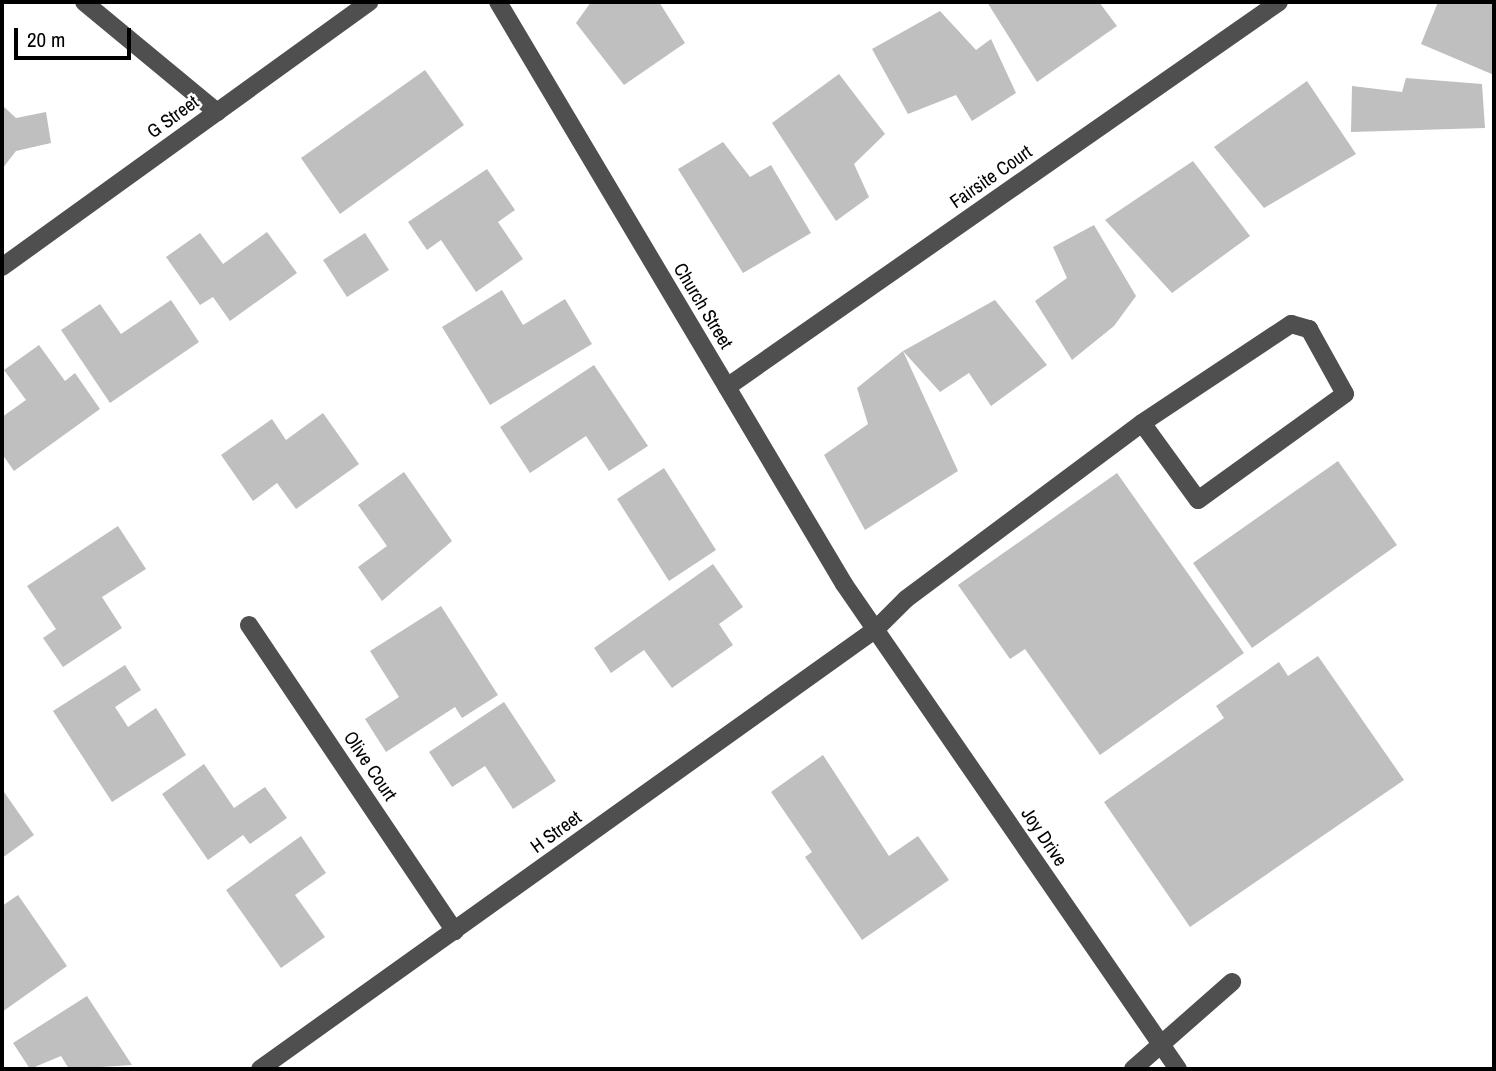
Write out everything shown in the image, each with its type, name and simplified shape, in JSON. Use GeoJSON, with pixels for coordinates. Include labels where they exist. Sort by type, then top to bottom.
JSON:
{"type":"FeatureCollection","features":[{"type":"Feature","properties":{"kind":"street"},"geometry":{"type":"LineString","coordinates":[[84,2],[217,112]]}},
{"type":"Feature","properties":{"kind":"street","name":"G Street"},"geometry":{"type":"LineString","coordinates":[[2,267],[370,2]]}},
{"type":"Feature","properties":{"kind":"street","name":"Church Street"},"geometry":{"type":"LineString","coordinates":[[498,2],[727,387],[876,629]]}},
{"type":"Feature","properties":{"kind":"street","name":"Fairsite Court"},"geometry":{"type":"LineString","coordinates":[[727,387],[1279,2]]}},
{"type":"Feature","properties":{"kind":"street","name":"H Street"},"geometry":{"type":"LineString","coordinates":[[260,1069],[876,629],[906,599],[1142,423],[1302,322],[1345,394],[1198,500],[1142,423]]}},
{"type":"Feature","properties":{"kind":"street","name":"Olive Court"},"geometry":{"type":"LineString","coordinates":[[249,625],[455,930]]}},
{"type":"Feature","properties":{"kind":"street","name":"Joy Drive"},"geometry":{"type":"LineString","coordinates":[[876,629],[1178,1069]]}},
{"type":"Feature","properties":{"kind":"street"},"geometry":{"type":"LineString","coordinates":[[1133,1069],[1163,1047],[1232,982]]}},
{"type":"Feature","properties":{"kind":"building"},"geometry":{"type":"Polygon","coordinates":[[[591,2],[659,2],[685,43],[624,85],[576,23],[591,2]]]}},
{"type":"Feature","properties":{"kind":"building"},"geometry":{"type":"Polygon","coordinates":[[[987,2],[1099,2],[1117,26],[1037,82],[987,2]]]}},
{"type":"Feature","properties":{"kind":"building"},"geometry":{"type":"Polygon","coordinates":[[[1438,2],[1494,2],[1494,75],[1421,44],[1438,2]]]}},
{"type":"Feature","properties":{"kind":"building"},"geometry":{"type":"Polygon","coordinates":[[[940,11],[976,50],[991,39],[1016,93],[972,121],[956,95],[908,114],[872,49],[940,11]]]}},
{"type":"Feature","properties":{"kind":"building"},"geometry":{"type":"Polygon","coordinates":[[[425,70],[464,125],[340,214],[301,158],[425,70]]]}},
{"type":"Feature","properties":{"kind":"building"},"geometry":{"type":"Polygon","coordinates":[[[839,74],[885,134],[854,164],[869,197],[836,221],[772,123],[839,74]]]}},
{"type":"Feature","properties":{"kind":"building"},"geometry":{"type":"Polygon","coordinates":[[[1406,78],[1482,84],[1485,128],[1351,132],[1352,86],[1402,92],[1406,78]]]}},
{"type":"Feature","properties":{"kind":"building"},"geometry":{"type":"Polygon","coordinates":[[[1307,81],[1356,154],[1264,208],[1214,147],[1307,81]]]}},
{"type":"Feature","properties":{"kind":"building"},"geometry":{"type":"Polygon","coordinates":[[[2,105],[16,118],[46,112],[51,143],[16,151],[2,169],[2,105]]]}},
{"type":"Feature","properties":{"kind":"building"},"geometry":{"type":"Polygon","coordinates":[[[723,142],[750,177],[771,165],[811,233],[743,273],[678,169],[723,142]]]}},
{"type":"Feature","properties":{"kind":"building"},"geometry":{"type":"Polygon","coordinates":[[[1193,161],[1250,236],[1172,293],[1105,220],[1193,161]]]}},
{"type":"Feature","properties":{"kind":"building"},"geometry":{"type":"Polygon","coordinates":[[[487,169],[515,210],[498,222],[523,259],[476,292],[441,240],[427,250],[408,222],[487,169]]]}},
{"type":"Feature","properties":{"kind":"building"},"geometry":{"type":"Polygon","coordinates":[[[1094,225],[1136,296],[1114,326],[1072,360],[1035,301],[1067,278],[1053,247],[1094,225]]]}},
{"type":"Feature","properties":{"kind":"building"},"geometry":{"type":"Polygon","coordinates":[[[267,232],[297,273],[230,321],[213,297],[200,305],[166,257],[200,233],[223,264],[267,232]]]}},
{"type":"Feature","properties":{"kind":"building"},"geometry":{"type":"Polygon","coordinates":[[[365,233],[389,270],[347,297],[323,260],[365,233]]]}},
{"type":"Feature","properties":{"kind":"building"},"geometry":{"type":"Polygon","coordinates":[[[502,290],[523,325],[565,299],[592,344],[490,405],[442,327],[502,290]]]}},
{"type":"Feature","properties":{"kind":"building"},"geometry":{"type":"Polygon","coordinates":[[[171,300],[199,342],[110,403],[61,330],[100,304],[121,334],[171,300]]]}},
{"type":"Feature","properties":{"kind":"building"},"geometry":{"type":"Polygon","coordinates":[[[995,300],[1047,365],[991,406],[969,373],[940,392],[903,351],[995,300]]]}},
{"type":"Feature","properties":{"kind":"building"},"geometry":{"type":"Polygon","coordinates":[[[39,345],[65,381],[75,373],[100,409],[14,471],[2,454],[2,417],[26,400],[4,370],[39,345]]]}},
{"type":"Feature","properties":{"kind":"building"},"geometry":{"type":"Polygon","coordinates":[[[903,351],[958,471],[865,530],[824,455],[868,424],[857,388],[903,351]]]}},
{"type":"Feature","properties":{"kind":"building"},"geometry":{"type":"Polygon","coordinates":[[[594,365],[648,446],[609,471],[586,436],[530,473],[500,427],[594,365]]]}},
{"type":"Feature","properties":{"kind":"building"},"geometry":{"type":"Polygon","coordinates":[[[323,413],[359,464],[296,509],[277,483],[253,501],[221,455],[272,419],[286,440],[323,413]]]}},
{"type":"Feature","properties":{"kind":"building"},"geometry":{"type":"Polygon","coordinates":[[[1338,461],[1397,545],[1252,648],[1193,563],[1338,461]]]}},
{"type":"Feature","properties":{"kind":"building"},"geometry":{"type":"Polygon","coordinates":[[[664,468],[716,550],[669,581],[617,499],[664,468]]]}},
{"type":"Feature","properties":{"kind":"building"},"geometry":{"type":"Polygon","coordinates":[[[404,472],[452,541],[382,601],[358,567],[387,546],[358,505],[404,472]]]}},
{"type":"Feature","properties":{"kind":"building"},"geometry":{"type":"Polygon","coordinates":[[[1117,473],[1244,653],[1100,755],[1025,649],[1010,659],[958,585],[1117,473]]]}},
{"type":"Feature","properties":{"kind":"building"},"geometry":{"type":"Polygon","coordinates":[[[118,526],[146,569],[102,597],[122,628],[63,667],[43,638],[56,629],[27,586],[118,526]]]}},
{"type":"Feature","properties":{"kind":"building"},"geometry":{"type":"Polygon","coordinates":[[[713,564],[743,607],[719,624],[733,645],[672,688],[644,650],[611,673],[594,648],[713,564]]]}},
{"type":"Feature","properties":{"kind":"building"},"geometry":{"type":"Polygon","coordinates":[[[441,606],[498,695],[462,718],[455,707],[386,752],[365,719],[399,697],[370,651],[441,606]]]}},
{"type":"Feature","properties":{"kind":"building"},"geometry":{"type":"Polygon","coordinates":[[[1318,656],[1404,780],[1190,927],[1104,802],[1224,718],[1216,706],[1279,662],[1288,676],[1318,656]]]}},
{"type":"Feature","properties":{"kind":"building"},"geometry":{"type":"Polygon","coordinates":[[[125,665],[141,690],[115,707],[128,727],[156,708],[186,755],[112,802],[53,711],[125,665]]]}},
{"type":"Feature","properties":{"kind":"building"},"geometry":{"type":"Polygon","coordinates":[[[504,702],[556,781],[513,809],[485,766],[452,787],[429,752],[504,702]]]}},
{"type":"Feature","properties":{"kind":"building"},"geometry":{"type":"Polygon","coordinates":[[[823,755],[889,856],[918,836],[949,880],[862,940],[805,857],[812,852],[771,792],[823,755]]]}},
{"type":"Feature","properties":{"kind":"building"},"geometry":{"type":"Polygon","coordinates":[[[204,764],[234,808],[265,787],[287,818],[250,844],[243,835],[208,860],[162,794],[204,764]]]}},
{"type":"Feature","properties":{"kind":"building"},"geometry":{"type":"Polygon","coordinates":[[[2,789],[34,835],[2,858],[2,789]]]}},
{"type":"Feature","properties":{"kind":"building"},"geometry":{"type":"Polygon","coordinates":[[[301,836],[326,873],[295,895],[325,937],[281,968],[226,890],[301,836]]]}},
{"type":"Feature","properties":{"kind":"building"},"geometry":{"type":"Polygon","coordinates":[[[18,895],[67,966],[2,1012],[2,906],[18,895]]]}},
{"type":"Feature","properties":{"kind":"building"},"geometry":{"type":"Polygon","coordinates":[[[87,996],[132,1065],[69,1069],[61,1056],[30,1069],[13,1043],[87,996]]]}}]}
